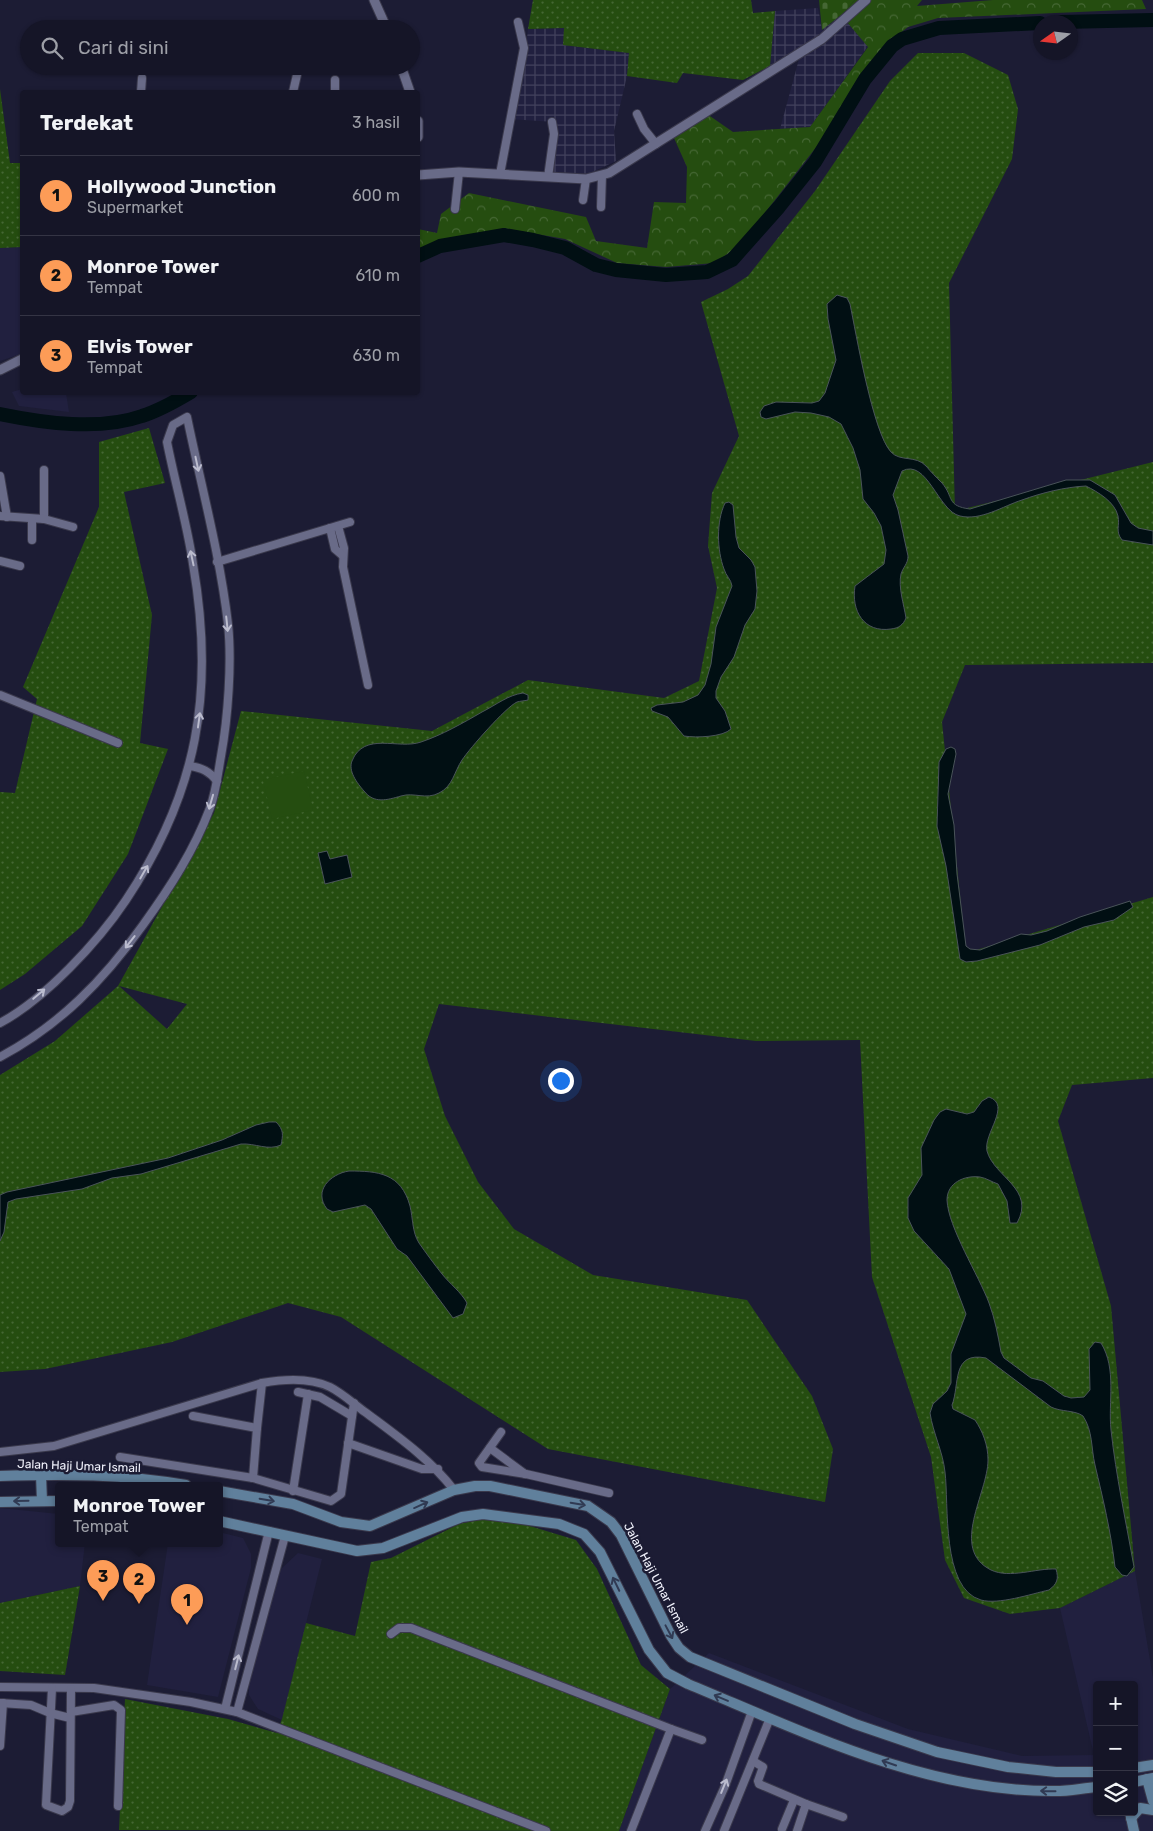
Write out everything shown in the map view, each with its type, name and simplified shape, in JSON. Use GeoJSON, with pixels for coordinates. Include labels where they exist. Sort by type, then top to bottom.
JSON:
{"type":"FeatureCollection","features":[{"type":"Feature","properties":{"kind":"main road"},"geometry":{"type":"LineString","coordinates":[[41,1475],[42,1501]]}},
{"type":"Feature","properties":{"kind":"main road","name":"Jalan Haji Umar Ismail"},"geometry":{"type":"LineString","coordinates":[[0,1476],[115,1477],[159,1482]]}},
{"type":"Feature","properties":{"kind":"main road","name":"Jalan Haji Umar Ismail"},"geometry":{"type":"LineString","coordinates":[[223,1492],[293,1504],[341,1522],[370,1526],[454,1490],[475,1486],[490,1486],[588,1506],[612,1522],[621,1534],[671,1636],[679,1648],[702,1663],[856,1724],[936,1752],[1008,1767],[1056,1772],[1093,1772]]}},
{"type":"Feature","properties":{"kind":"main road"},"geometry":{"type":"LineString","coordinates":[[0,1502],[55,1501]]}},
{"type":"Feature","properties":{"kind":"main road"},"geometry":{"type":"LineString","coordinates":[[223,1522],[340,1548],[373,1550],[462,1517],[483,1514],[559,1524],[584,1534],[600,1552],[649,1650],[667,1673],[752,1711],[926,1775],[1002,1788],[1044,1791],[1093,1787]]}},
{"type":"Feature","properties":{"kind":"main road"},"geometry":{"type":"LineString","coordinates":[[1150,1779],[1153,1801]]}},
{"type":"Feature","properties":{"kind":"main road"},"geometry":{"type":"LineString","coordinates":[[1138,1809],[1153,1810]]}},
{"type":"Feature","properties":{"kind":"main road"},"geometry":{"type":"LineString","coordinates":[[1130,1816],[1134,1831]]}},
{"type":"Feature","properties":{"kind":"street"},"geometry":{"type":"LineString","coordinates":[[374,0],[383,20]]}},
{"type":"Feature","properties":{"kind":"street"},"geometry":{"type":"LineString","coordinates":[[420,175],[459,172],[586,179],[602,175],[656,144],[822,39],[866,0]]}},
{"type":"Feature","properties":{"kind":"street"},"geometry":{"type":"LineString","coordinates":[[500,174],[524,48],[518,22]]}},
{"type":"Feature","properties":{"kind":"street"},"geometry":{"type":"LineString","coordinates":[[293,90],[297,75]]}},
{"type":"Feature","properties":{"kind":"street"},"geometry":{"type":"LineString","coordinates":[[404,75],[409,90]]}},
{"type":"Feature","properties":{"kind":"street"},"geometry":{"type":"LineString","coordinates":[[141,90],[142,78]]}},
{"type":"Feature","properties":{"kind":"street"},"geometry":{"type":"LineString","coordinates":[[335,90],[336,80]]}},
{"type":"Feature","properties":{"kind":"street"},"geometry":{"type":"LineString","coordinates":[[637,114],[644,129],[656,144]]}},
{"type":"Feature","properties":{"kind":"street"},"geometry":{"type":"LineString","coordinates":[[548,177],[554,134],[552,122]]}},
{"type":"Feature","properties":{"kind":"street"},"geometry":{"type":"LineString","coordinates":[[455,209],[459,172]]}},
{"type":"Feature","properties":{"kind":"street"},"geometry":{"type":"LineString","coordinates":[[601,207],[602,175]]}},
{"type":"Feature","properties":{"kind":"street"},"geometry":{"type":"LineString","coordinates":[[584,200],[586,179]]}},
{"type":"Feature","properties":{"kind":"street"},"geometry":{"type":"LineString","coordinates":[[0,370],[20,360]]}},
{"type":"Feature","properties":{"kind":"street"},"geometry":{"type":"LineString","coordinates":[[0,1023],[13,1016],[66,972],[108,928],[144,873],[171,819],[190,766],[201,700],[201,630],[193,564],[167,442],[173,425],[187,417],[217,562],[228,635],[228,697],[216,781],[205,822],[176,880],[133,940],[84,997],[30,1041],[0,1057]]}},
{"type":"Feature","properties":{"kind":"street"},"geometry":{"type":"LineString","coordinates":[[44,470],[44,520]]}},
{"type":"Feature","properties":{"kind":"street"},"geometry":{"type":"LineString","coordinates":[[0,476],[3,516],[44,520],[73,527]]}},
{"type":"Feature","properties":{"kind":"street"},"geometry":{"type":"LineString","coordinates":[[32,520],[32,540]]}},
{"type":"Feature","properties":{"kind":"street"},"geometry":{"type":"LineString","coordinates":[[217,562],[350,522]]}},
{"type":"Feature","properties":{"kind":"street"},"geometry":{"type":"LineString","coordinates":[[334,527],[335,549],[342,555],[368,685]]}},
{"type":"Feature","properties":{"kind":"street"},"geometry":{"type":"LineString","coordinates":[[0,561],[20,566]]}},
{"type":"Feature","properties":{"kind":"street"},"geometry":{"type":"LineString","coordinates":[[0,695],[118,743]]}},
{"type":"Feature","properties":{"kind":"street"},"geometry":{"type":"LineString","coordinates":[[190,766],[200,767],[210,773],[216,781]]}},
{"type":"Feature","properties":{"kind":"street"},"geometry":{"type":"LineString","coordinates":[[0,1452],[54,1446],[262,1383],[280,1380],[307,1380],[331,1387],[354,1404],[438,1469],[454,1490]]}},
{"type":"Feature","properties":{"kind":"street"},"geometry":{"type":"LineString","coordinates":[[252,1478],[262,1383]]}},
{"type":"Feature","properties":{"kind":"street"},"geometry":{"type":"LineString","coordinates":[[298,1392],[320,1397],[352,1416]]}},
{"type":"Feature","properties":{"kind":"street"},"geometry":{"type":"LineString","coordinates":[[293,1491],[308,1394]]}},
{"type":"Feature","properties":{"kind":"street"},"geometry":{"type":"LineString","coordinates":[[120,1457],[252,1478],[328,1502],[341,1494],[354,1404]]}},
{"type":"Feature","properties":{"kind":"street"},"geometry":{"type":"LineString","coordinates":[[193,1416],[258,1428]]}},
{"type":"Feature","properties":{"kind":"street"},"geometry":{"type":"LineString","coordinates":[[501,1432],[479,1463],[482,1467],[526,1474],[609,1493]]}},
{"type":"Feature","properties":{"kind":"street"},"geometry":{"type":"LineString","coordinates":[[348,1443],[422,1468],[438,1469]]}},
{"type":"Feature","properties":{"kind":"street"},"geometry":{"type":"LineString","coordinates":[[490,1448],[526,1474]]}},
{"type":"Feature","properties":{"kind":"street"},"geometry":{"type":"LineString","coordinates":[[490,1486],[492,1470]]}},
{"type":"Feature","properties":{"kind":"street"},"geometry":{"type":"LineString","coordinates":[[225,1709],[269,1531]]}},
{"type":"Feature","properties":{"kind":"street"},"geometry":{"type":"LineString","coordinates":[[237,1712],[285,1536]]}},
{"type":"Feature","properties":{"kind":"street"},"geometry":{"type":"LineString","coordinates":[[255,1586],[270,1589]]}},
{"type":"Feature","properties":{"kind":"street"},"geometry":{"type":"LineString","coordinates":[[391,1634],[399,1628],[411,1628],[671,1730],[702,1740]]}},
{"type":"Feature","properties":{"kind":"street"},"geometry":{"type":"LineString","coordinates":[[0,1687],[104,1690],[191,1702],[237,1712],[546,1831]]}},
{"type":"Feature","properties":{"kind":"street"},"geometry":{"type":"LineString","coordinates":[[52,1688],[46,1805],[62,1811],[68,1807],[70,1801],[71,1689]]}},
{"type":"Feature","properties":{"kind":"street"},"geometry":{"type":"LineString","coordinates":[[0,1746],[1,1703],[31,1705],[50,1713],[70,1715],[114,1705],[121,1710],[118,1806]]}},
{"type":"Feature","properties":{"kind":"street"},"geometry":{"type":"LineString","coordinates":[[705,1831],[725,1786],[752,1711]]}},
{"type":"Feature","properties":{"kind":"street"},"geometry":{"type":"LineString","coordinates":[[724,1831],[770,1718]]}},
{"type":"Feature","properties":{"kind":"street"},"geometry":{"type":"LineString","coordinates":[[631,1831],[671,1730]]}},
{"type":"Feature","properties":{"kind":"street"},"geometry":{"type":"LineString","coordinates":[[753,1761],[763,1768],[758,1783],[794,1800],[843,1817]]}},
{"type":"Feature","properties":{"kind":"street"},"geometry":{"type":"LineString","coordinates":[[782,1829],[794,1800]]}},
{"type":"Feature","properties":{"kind":"street"},"geometry":{"type":"LineString","coordinates":[[797,1831],[806,1804]]}},
{"type":"Feature","properties":{"kind":"shaded area"},"geometry":{"type":"Polygon","coordinates":[[[818,8],[822,29],[841,15],[868,46],[810,127],[780,129],[799,59],[770,66],[775,11],[818,8]]]}},
{"type":"Feature","properties":{"kind":"shaded area"},"geometry":{"type":"Polygon","coordinates":[[[565,28],[563,45],[629,53],[627,76],[614,131],[616,161],[588,174],[549,172],[555,122],[509,119],[526,48],[528,29],[565,28]]]}},
{"type":"Feature","properties":{"kind":"shaded area"},"geometry":{"type":"Polygon","coordinates":[[[20,247],[20,354],[0,361],[0,248],[20,247]]]}},
{"type":"Feature","properties":{"kind":"shaded area"},"geometry":{"type":"Polygon","coordinates":[[[837,295],[847,298],[850,304],[866,382],[884,441],[895,455],[918,461],[926,466],[946,488],[957,506],[970,509],[1066,480],[1090,480],[1115,495],[1131,523],[1138,528],[1153,531],[1153,545],[1122,540],[1118,531],[1118,516],[1113,506],[1101,494],[1086,486],[1045,493],[984,515],[968,517],[952,512],[926,478],[919,472],[911,469],[902,471],[893,495],[908,556],[900,579],[906,618],[900,626],[891,629],[882,629],[867,624],[861,618],[855,604],[855,586],[884,564],[886,550],[881,526],[863,499],[860,470],[853,448],[841,424],[829,417],[811,413],[795,412],[766,419],[761,417],[760,412],[764,406],[776,402],[812,403],[819,401],[825,393],[836,360],[827,304],[837,295]]]}},
{"type":"Feature","properties":{"kind":"shaded area"},"geometry":{"type":"Polygon","coordinates":[[[20,390],[20,395],[66,395],[69,412],[19,406],[12,392],[20,390]]]}},
{"type":"Feature","properties":{"kind":"shaded area"},"geometry":{"type":"Polygon","coordinates":[[[729,502],[733,505],[739,548],[755,567],[757,591],[755,609],[745,625],[734,657],[721,677],[716,691],[716,698],[725,711],[731,729],[716,735],[702,737],[684,736],[668,717],[652,711],[651,708],[657,705],[683,702],[698,695],[705,685],[711,664],[716,627],[732,586],[722,561],[718,536],[722,511],[725,503],[729,502]]]}},
{"type":"Feature","properties":{"kind":"shaded area"},"geometry":{"type":"Polygon","coordinates":[[[523,693],[528,695],[528,700],[512,705],[497,719],[466,754],[447,787],[439,793],[429,796],[406,795],[381,800],[368,795],[354,777],[351,769],[352,761],[365,746],[383,743],[412,744],[421,742],[437,736],[507,698],[523,693]]]}},
{"type":"Feature","properties":{"kind":"shaded area"},"geometry":{"type":"Polygon","coordinates":[[[951,747],[955,749],[956,754],[948,794],[954,825],[957,874],[966,946],[970,949],[980,950],[1021,934],[1031,935],[1047,931],[1080,917],[1130,901],[1133,907],[1114,920],[1084,927],[1040,945],[977,961],[966,962],[960,959],[946,866],[937,826],[939,762],[946,749],[951,747]]]}},
{"type":"Feature","properties":{"kind":"shaded area"},"geometry":{"type":"Polygon","coordinates":[[[327,851],[330,859],[347,855],[352,877],[325,884],[318,853],[327,851]]]}},
{"type":"Feature","properties":{"kind":"shaded area"},"geometry":{"type":"Polygon","coordinates":[[[989,1097],[998,1106],[987,1144],[987,1151],[997,1168],[1018,1192],[1021,1201],[1021,1211],[1017,1223],[1010,1223],[1007,1201],[998,1184],[982,1178],[968,1177],[953,1185],[948,1194],[947,1200],[953,1224],[989,1303],[1004,1358],[1031,1378],[1043,1381],[1064,1396],[1071,1398],[1084,1397],[1090,1390],[1089,1349],[1095,1342],[1101,1343],[1109,1364],[1111,1386],[1110,1419],[1113,1447],[1134,1567],[1127,1576],[1122,1575],[1115,1567],[1090,1434],[1083,1416],[1051,1407],[986,1358],[975,1357],[967,1360],[959,1371],[952,1405],[953,1409],[975,1420],[983,1434],[987,1449],[986,1473],[974,1520],[973,1549],[979,1561],[991,1570],[1006,1574],[1056,1569],[1057,1576],[1056,1583],[1049,1590],[996,1601],[981,1600],[968,1593],[959,1580],[953,1563],[944,1465],[930,1413],[933,1404],[947,1391],[951,1383],[951,1354],[966,1314],[949,1269],[914,1231],[908,1218],[908,1198],[922,1175],[921,1148],[934,1120],[940,1112],[946,1109],[967,1114],[974,1112],[982,1101],[989,1097]]]}},
{"type":"Feature","properties":{"kind":"shaded area"},"geometry":{"type":"Polygon","coordinates":[[[276,1122],[282,1130],[281,1145],[276,1147],[241,1144],[141,1174],[112,1178],[82,1189],[16,1199],[8,1202],[4,1232],[0,1241],[0,1195],[168,1158],[222,1140],[256,1125],[276,1122]]]}},
{"type":"Feature","properties":{"kind":"shaded area"},"geometry":{"type":"Polygon","coordinates":[[[349,1171],[379,1173],[394,1180],[401,1187],[410,1206],[417,1239],[445,1278],[462,1295],[467,1303],[463,1314],[453,1318],[407,1256],[397,1249],[371,1209],[365,1205],[333,1212],[327,1209],[322,1196],[326,1184],[336,1176],[349,1171]]]}},
{"type":"Feature","properties":{"kind":"shaded area"},"geometry":{"type":"Polygon","coordinates":[[[0,1508],[55,1514],[55,1547],[85,1547],[80,1586],[0,1603],[0,1508]]]}},
{"type":"Feature","properties":{"kind":"shaded area"},"geometry":{"type":"Polygon","coordinates":[[[223,1533],[243,1538],[251,1554],[251,1568],[218,1697],[147,1685],[167,1547],[223,1547],[223,1533]]]}},
{"type":"Feature","properties":{"kind":"shaded area"},"geometry":{"type":"Polygon","coordinates":[[[298,1553],[322,1559],[282,1720],[258,1709],[249,1695],[249,1682],[281,1569],[298,1553]]]}},
{"type":"Feature","properties":{"kind":"shaded area"},"geometry":{"type":"Polygon","coordinates":[[[1135,1571],[1153,1678],[1153,1831],[619,1831],[670,1689],[709,1653],[908,1729],[1022,1756],[1093,1755],[1093,1816],[1138,1816],[1138,1681],[1093,1681],[1093,1751],[1060,1608],[1135,1571]]]}},
{"type":"Feature","properties":{"kind":"green space"},"geometry":{"type":"Polygon","coordinates":[[[533,0],[751,0],[753,13],[775,11],[770,66],[743,80],[683,73],[677,83],[627,76],[629,53],[563,45],[564,28],[528,29],[533,0]]]}},
{"type":"Feature","properties":{"kind":"green space"},"geometry":{"type":"Polygon","coordinates":[[[819,0],[855,0],[841,15],[822,30],[819,0]]]}},
{"type":"Feature","properties":{"kind":"green space"},"geometry":{"type":"Polygon","coordinates":[[[855,0],[922,0],[917,6],[993,0],[1142,0],[1146,9],[938,18],[908,27],[886,44],[858,78],[821,141],[739,246],[714,263],[666,267],[617,263],[565,239],[508,229],[420,248],[420,229],[437,233],[441,214],[469,193],[586,217],[596,241],[647,248],[654,202],[686,203],[687,167],[674,138],[707,114],[733,132],[810,127],[868,47],[841,15],[855,0]]]}},
{"type":"Feature","properties":{"kind":"green space"},"geometry":{"type":"Polygon","coordinates":[[[918,53],[964,53],[1008,75],[1018,109],[1012,159],[949,283],[955,511],[1153,462],[1153,663],[965,665],[942,722],[966,953],[1153,897],[1153,1078],[1072,1085],[1058,1121],[1111,1306],[1135,1571],[1060,1608],[1010,1614],[964,1598],[945,1560],[931,1457],[872,1277],[860,1040],[756,1041],[439,1004],[424,1049],[445,1116],[478,1182],[514,1229],[593,1275],[747,1300],[812,1396],[833,1449],[825,1502],[548,1449],[341,1317],[288,1303],[172,1342],[45,1369],[0,1372],[0,1075],[55,1041],[118,986],[214,813],[241,711],[432,731],[528,680],[664,698],[699,681],[717,588],[708,546],[712,493],[739,436],[701,302],[728,289],[748,276],[815,191],[890,81],[918,53]],[[119,986],[167,1029],[187,1004],[119,986]]]}},
{"type":"Feature","properties":{"kind":"green space"},"geometry":{"type":"Polygon","coordinates":[[[0,89],[10,163],[20,163],[20,247],[0,248],[0,89]]]}},
{"type":"Feature","properties":{"kind":"green space"},"geometry":{"type":"Polygon","coordinates":[[[149,428],[165,483],[124,492],[152,615],[140,743],[168,749],[128,854],[82,926],[25,974],[0,990],[0,792],[15,793],[37,699],[23,687],[99,507],[99,442],[149,428]]]}},
{"type":"Feature","properties":{"kind":"green space"},"geometry":{"type":"Polygon","coordinates":[[[304,771],[313,810],[272,819],[263,780],[304,771]]]}},
{"type":"Feature","properties":{"kind":"green space"},"geometry":{"type":"Polygon","coordinates":[[[497,1516],[576,1540],[597,1569],[641,1665],[670,1689],[619,1831],[119,1830],[125,1699],[228,1719],[277,1733],[306,1623],[355,1636],[371,1562],[391,1558],[459,1524],[497,1516]]]}},
{"type":"Feature","properties":{"kind":"green space"},"geometry":{"type":"Polygon","coordinates":[[[80,1586],[65,1675],[0,1671],[0,1603],[80,1586]]]}},
{"type":"Feature","properties":{"kind":"waterway"},"geometry":{"type":"LineString","coordinates":[[1078,22],[1153,20]]}},
{"type":"Feature","properties":{"kind":"waterway"},"geometry":{"type":"LineString","coordinates":[[420,255],[440,246],[504,235],[565,248],[596,265],[616,270],[666,275],[707,272],[732,260],[779,207],[815,162],[865,79],[892,46],[902,39],[939,28],[1033,23]]}},
{"type":"Feature","properties":{"kind":"waterway"},"geometry":{"type":"LineString","coordinates":[[0,414],[53,423],[108,423],[125,421],[148,414],[186,395]]}},
{"type":"Feature","properties":{"kind":"place","name":"Elvis Tower"},"geometry":{"type":"Point","coordinates":[103,1601]}},
{"type":"Feature","properties":{"kind":"place","name":"Monroe Tower"},"geometry":{"type":"Point","coordinates":[139,1604]}},
{"type":"Feature","properties":{"kind":"place","name":"Hollywood Junction"},"geometry":{"type":"Point","coordinates":[187,1625]}}]}
